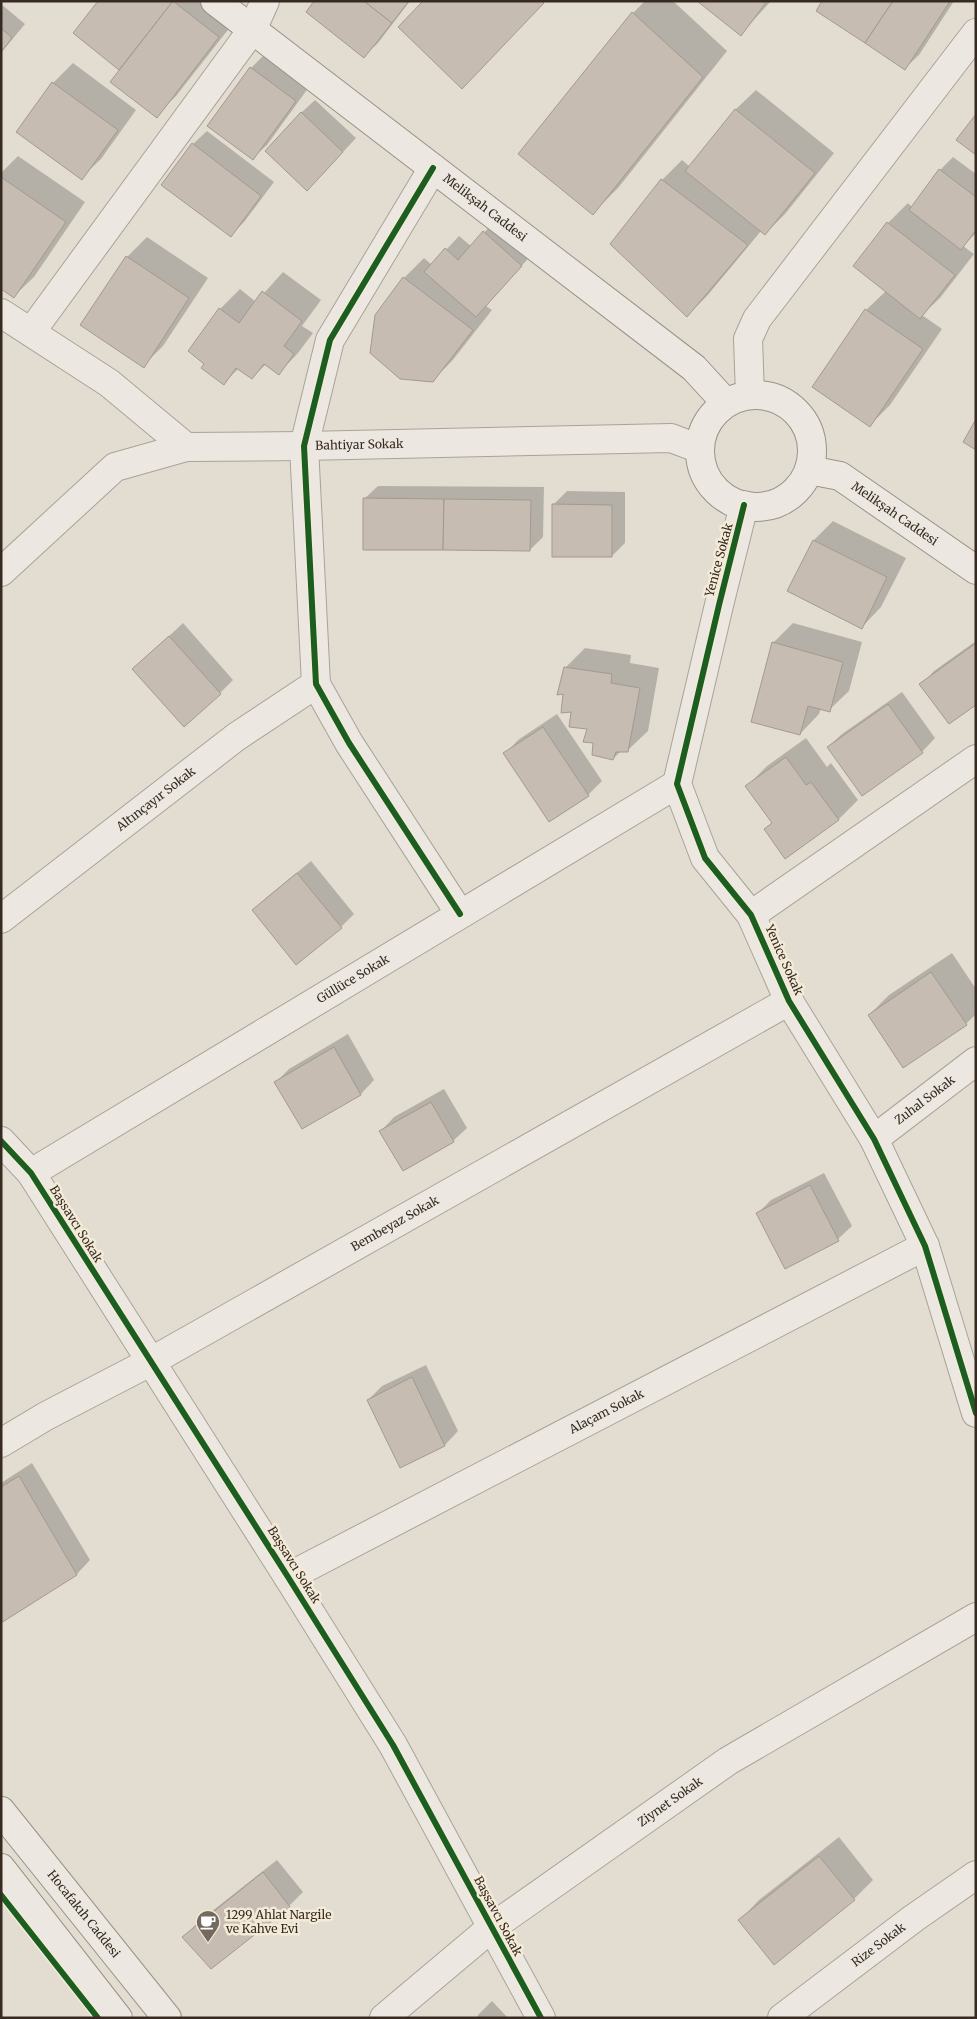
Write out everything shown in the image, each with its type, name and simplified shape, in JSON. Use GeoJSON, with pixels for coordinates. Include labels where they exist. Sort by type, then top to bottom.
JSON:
{"type":"FeatureCollection","features":[{"type":"Feature","properties":{"kind":"street","name":"Melikşah Caddesi"},"geometry":{"type":"LineString","coordinates":[[215,1],[694,368],[738,399]]}},
{"type":"Feature","properties":{"kind":"street"},"geometry":{"type":"LineString","coordinates":[[31,332],[252,30],[265,1]]}},
{"type":"Feature","properties":{"kind":"street"},"geometry":{"type":"LineString","coordinates":[[738,399],[748,339],[757,318],[976,33]]}},
{"type":"Feature","properties":{"kind":"street"},"geometry":{"type":"LineString","coordinates":[[433,168],[330,340],[304,446],[316,684],[349,742],[460,914]]}},
{"type":"Feature","properties":{"kind":"street"},"geometry":{"type":"LineString","coordinates":[[1,313],[109,383],[186,447]]}},
{"type":"Feature","properties":{"kind":"street"},"geometry":{"type":"LineString","coordinates":[[769,396],[786,404],[799,416],[809,433],[812,451],[808,470],[800,484],[788,496],[773,504],[756,507],[738,504],[722,496],[710,483],[702,466],[700,449],[703,431],[712,415],[738,399],[769,396]]}},
{"type":"Feature","properties":{"kind":"street","name":"Bahtiyar Sokak"},"geometry":{"type":"LineString","coordinates":[[1,572],[115,467],[186,447],[671,438],[700,449]]}},
{"type":"Feature","properties":{"kind":"street","name":"Melikşah Caddesi"},"geometry":{"type":"LineString","coordinates":[[808,470],[840,476],[976,570]]}},
{"type":"Feature","properties":{"kind":"street","name":"Yenice Sokak"},"geometry":{"type":"LineString","coordinates":[[744,505],[718,605],[677,784],[705,858],[751,915],[789,1001],[874,1139],[925,1246],[976,1413]]}},
{"type":"Feature","properties":{"kind":"street","name":"Altınçayır Sokak"},"geometry":{"type":"LineString","coordinates":[[1,920],[236,738],[316,684]]}},
{"type":"Feature","properties":{"kind":"street"},"geometry":{"type":"LineString","coordinates":[[751,915],[976,759]]}},
{"type":"Feature","properties":{"kind":"street","name":"Güllüce Sokak"},"geometry":{"type":"LineString","coordinates":[[30,1173],[677,784]]}},
{"type":"Feature","properties":{"kind":"street","name":"Bembeyaz Sokak"},"geometry":{"type":"LineString","coordinates":[[1,1444],[46,1416],[150,1362],[789,1001]]}},
{"type":"Feature","properties":{"kind":"street","name":"Zuhal Sokak"},"geometry":{"type":"LineString","coordinates":[[874,1139],[976,1061]]}},
{"type":"Feature","properties":{"kind":"street","name":"Başsavcı Sokak"},"geometry":{"type":"LineString","coordinates":[[1,1141],[30,1173],[394,1745],[541,2018]]}},
{"type":"Feature","properties":{"kind":"street","name":"Alaçam Sokak"},"geometry":{"type":"LineString","coordinates":[[288,1577],[925,1246]]}},
{"type":"Feature","properties":{"kind":"street","name":"Ziynet Sokak"},"geometry":{"type":"LineString","coordinates":[[384,2018],[492,1928],[728,1761],[976,1617]]}},
{"type":"Feature","properties":{"kind":"street","name":"Hocafakıh Caddesi"},"geometry":{"type":"LineString","coordinates":[[1,1811],[167,2018]]}},
{"type":"Feature","properties":{"kind":"street"},"geometry":{"type":"LineString","coordinates":[[1,1868],[118,2018]]}},
{"type":"Feature","properties":{"kind":"street","name":"Rize Sokak"},"geometry":{"type":"LineString","coordinates":[[782,2018],[914,1918],[976,1874]]}},
{"type":"Feature","properties":{"kind":"building"},"geometry":{"type":"Polygon","coordinates":[[[98,1],[173,1],[119,70],[73,33],[98,1]]]}},
{"type":"Feature","properties":{"kind":"building"},"geometry":{"type":"Polygon","coordinates":[[[173,1],[219,37],[157,118],[110,82],[173,1]]]}},
{"type":"Feature","properties":{"kind":"building"},"geometry":{"type":"Polygon","coordinates":[[[314,1],[364,1],[392,23],[364,58],[306,12],[314,1]]]}},
{"type":"Feature","properties":{"kind":"building"},"geometry":{"type":"Polygon","coordinates":[[[364,1],[409,1],[392,23],[364,1]]]}},
{"type":"Feature","properties":{"kind":"building"},"geometry":{"type":"Polygon","coordinates":[[[423,1],[542,1],[544,3],[462,89],[398,27],[423,1]]]}},
{"type":"Feature","properties":{"kind":"building"},"geometry":{"type":"Polygon","coordinates":[[[697,1],[767,1],[741,36],[697,1]]]}},
{"type":"Feature","properties":{"kind":"building"},"geometry":{"type":"Polygon","coordinates":[[[822,1],[893,1],[865,43],[816,11],[822,1]]]}},
{"type":"Feature","properties":{"kind":"building"},"geometry":{"type":"Polygon","coordinates":[[[893,1],[947,1],[949,3],[905,70],[865,43],[893,1]]]}},
{"type":"Feature","properties":{"kind":"building"},"geometry":{"type":"Polygon","coordinates":[[[632,12],[703,77],[593,215],[518,154],[632,12]]]}},
{"type":"Feature","properties":{"kind":"building"},"geometry":{"type":"Polygon","coordinates":[[[1,28],[12,38],[1,52],[1,28]]]}},
{"type":"Feature","properties":{"kind":"building"},"geometry":{"type":"Polygon","coordinates":[[[250,67],[296,101],[253,160],[207,126],[250,67]]]}},
{"type":"Feature","properties":{"kind":"building"},"geometry":{"type":"Polygon","coordinates":[[[52,82],[118,130],[82,180],[16,132],[52,82]]]}},
{"type":"Feature","properties":{"kind":"building"},"geometry":{"type":"Polygon","coordinates":[[[735,109],[815,173],[765,235],[685,171],[735,109]]]}},
{"type":"Feature","properties":{"kind":"building"},"geometry":{"type":"Polygon","coordinates":[[[301,112],[343,152],[307,191],[265,151],[301,112]]]}},
{"type":"Feature","properties":{"kind":"building"},"geometry":{"type":"Polygon","coordinates":[[[976,114],[976,155],[956,140],[976,114]]]}},
{"type":"Feature","properties":{"kind":"building"},"geometry":{"type":"Polygon","coordinates":[[[192,143],[261,196],[231,237],[161,185],[192,143]]]}},
{"type":"Feature","properties":{"kind":"building"},"geometry":{"type":"Polygon","coordinates":[[[939,169],[976,197],[976,230],[961,250],[909,210],[939,169]]]}},
{"type":"Feature","properties":{"kind":"building"},"geometry":{"type":"Polygon","coordinates":[[[1,177],[66,222],[14,298],[1,289],[1,177]]]}},
{"type":"Feature","properties":{"kind":"building"},"geometry":{"type":"Polygon","coordinates":[[[661,179],[748,245],[687,317],[610,244],[661,179]]]}},
{"type":"Feature","properties":{"kind":"building"},"geometry":{"type":"Polygon","coordinates":[[[887,222],[955,275],[920,319],[853,266],[887,222]]]}},
{"type":"Feature","properties":{"kind":"building"},"geometry":{"type":"Polygon","coordinates":[[[483,231],[522,266],[476,317],[424,272],[445,248],[458,260],[483,231]]]}},
{"type":"Feature","properties":{"kind":"building"},"geometry":{"type":"Polygon","coordinates":[[[126,256],[189,298],[144,368],[80,325],[126,256]]]}},
{"type":"Feature","properties":{"kind":"building"},"geometry":{"type":"Polygon","coordinates":[[[403,277],[473,330],[433,382],[400,379],[370,353],[375,315],[403,277]]]}},
{"type":"Feature","properties":{"kind":"building"},"geometry":{"type":"Polygon","coordinates":[[[262,291],[302,321],[284,346],[294,354],[279,375],[264,364],[252,379],[236,368],[224,385],[201,368],[204,364],[188,351],[219,308],[239,323],[262,291]]]}},
{"type":"Feature","properties":{"kind":"building"},"geometry":{"type":"Polygon","coordinates":[[[865,309],[923,349],[870,427],[812,387],[865,309]]]}},
{"type":"Feature","properties":{"kind":"building"},"geometry":{"type":"Polygon","coordinates":[[[976,419],[976,450],[963,442],[976,419]]]}},
{"type":"Feature","properties":{"kind":"building"},"geometry":{"type":"Polygon","coordinates":[[[363,498],[444,499],[443,550],[363,550],[363,498]]]}},
{"type":"Feature","properties":{"kind":"building"},"geometry":{"type":"Polygon","coordinates":[[[444,499],[531,500],[530,551],[443,550],[444,499]]]}},
{"type":"Feature","properties":{"kind":"building"},"geometry":{"type":"Polygon","coordinates":[[[552,504],[612,505],[612,557],[552,557],[552,504]]]}},
{"type":"Feature","properties":{"kind":"building"},"geometry":{"type":"Polygon","coordinates":[[[813,540],[887,577],[862,629],[787,591],[813,540]]]}},
{"type":"Feature","properties":{"kind":"building"},"geometry":{"type":"Polygon","coordinates":[[[169,636],[221,694],[184,727],[132,669],[169,636]]]}},
{"type":"Feature","properties":{"kind":"building"},"geometry":{"type":"Polygon","coordinates":[[[772,642],[843,662],[830,712],[808,706],[800,735],[751,722],[772,642]]]}},
{"type":"Feature","properties":{"kind":"building"},"geometry":{"type":"Polygon","coordinates":[[[976,643],[976,705],[949,724],[919,684],[976,643]]]}},
{"type":"Feature","properties":{"kind":"building"},"geometry":{"type":"Polygon","coordinates":[[[564,667],[612,674],[611,683],[640,688],[628,752],[616,752],[613,760],[592,755],[593,743],[583,742],[587,729],[569,727],[571,712],[561,713],[563,694],[557,695],[564,667]]]}},
{"type":"Feature","properties":{"kind":"building"},"geometry":{"type":"Polygon","coordinates":[[[888,704],[923,753],[862,796],[827,747],[888,704]]]}},
{"type":"Feature","properties":{"kind":"building"},"geometry":{"type":"Polygon","coordinates":[[[543,727],[589,796],[549,822],[503,753],[543,727]]]}},
{"type":"Feature","properties":{"kind":"building"},"geometry":{"type":"Polygon","coordinates":[[[786,757],[806,785],[811,782],[839,820],[785,859],[764,829],[772,823],[745,786],[786,757]]]}},
{"type":"Feature","properties":{"kind":"building"},"geometry":{"type":"Polygon","coordinates":[[[297,873],[342,928],[296,965],[252,910],[297,873]]]}},
{"type":"Feature","properties":{"kind":"building"},"geometry":{"type":"Polygon","coordinates":[[[931,972],[967,1025],[903,1068],[868,1015],[931,972]]]}},
{"type":"Feature","properties":{"kind":"building"},"geometry":{"type":"Polygon","coordinates":[[[334,1047],[361,1095],[302,1129],[274,1082],[334,1047]]]}},
{"type":"Feature","properties":{"kind":"building"},"geometry":{"type":"Polygon","coordinates":[[[431,1102],[454,1142],[403,1171],[379,1131],[431,1102]]]}},
{"type":"Feature","properties":{"kind":"building"},"geometry":{"type":"Polygon","coordinates":[[[810,1185],[839,1241],[785,1269],[756,1213],[810,1185]]]}},
{"type":"Feature","properties":{"kind":"building"},"geometry":{"type":"Polygon","coordinates":[[[412,1377],[445,1446],[400,1468],[367,1400],[412,1377]]]}},
{"type":"Feature","properties":{"kind":"building"},"geometry":{"type":"Polygon","coordinates":[[[19,1476],[77,1575],[1,1623],[1,1487],[19,1476]]]}},
{"type":"Feature","properties":{"kind":"building"},"geometry":{"type":"Polygon","coordinates":[[[819,1856],[855,1900],[774,1965],[738,1920],[819,1856]]]}},
{"type":"Feature","properties":{"kind":"building"},"geometry":{"type":"Polygon","coordinates":[[[263,1872],[290,1907],[211,1969],[182,1937],[263,1872]]]}},
{"type":"Feature","properties":{"kind":"cycle path"},"geometry":{"type":"LineString","coordinates":[[433,168],[330,340],[304,446],[316,684],[349,743],[460,914]]}},
{"type":"Feature","properties":{"kind":"cycle path"},"geometry":{"type":"LineString","coordinates":[[744,505],[677,784],[705,858],[751,915],[789,1001],[874,1139],[925,1246],[976,1413]]}},
{"type":"Feature","properties":{"kind":"cycle path"},"geometry":{"type":"LineString","coordinates":[[1,1141],[31,1173],[393,1745],[541,2018]]}},
{"type":"Feature","properties":{"kind":"cycle path"},"geometry":{"type":"LineString","coordinates":[[1,1895],[98,2018]]}},
{"type":"Feature","properties":{"kind":"place","name":"1299 Ahlat Nargile ve Kahve Evi"},"geometry":{"type":"Point","coordinates":[208,1943]}}]}
